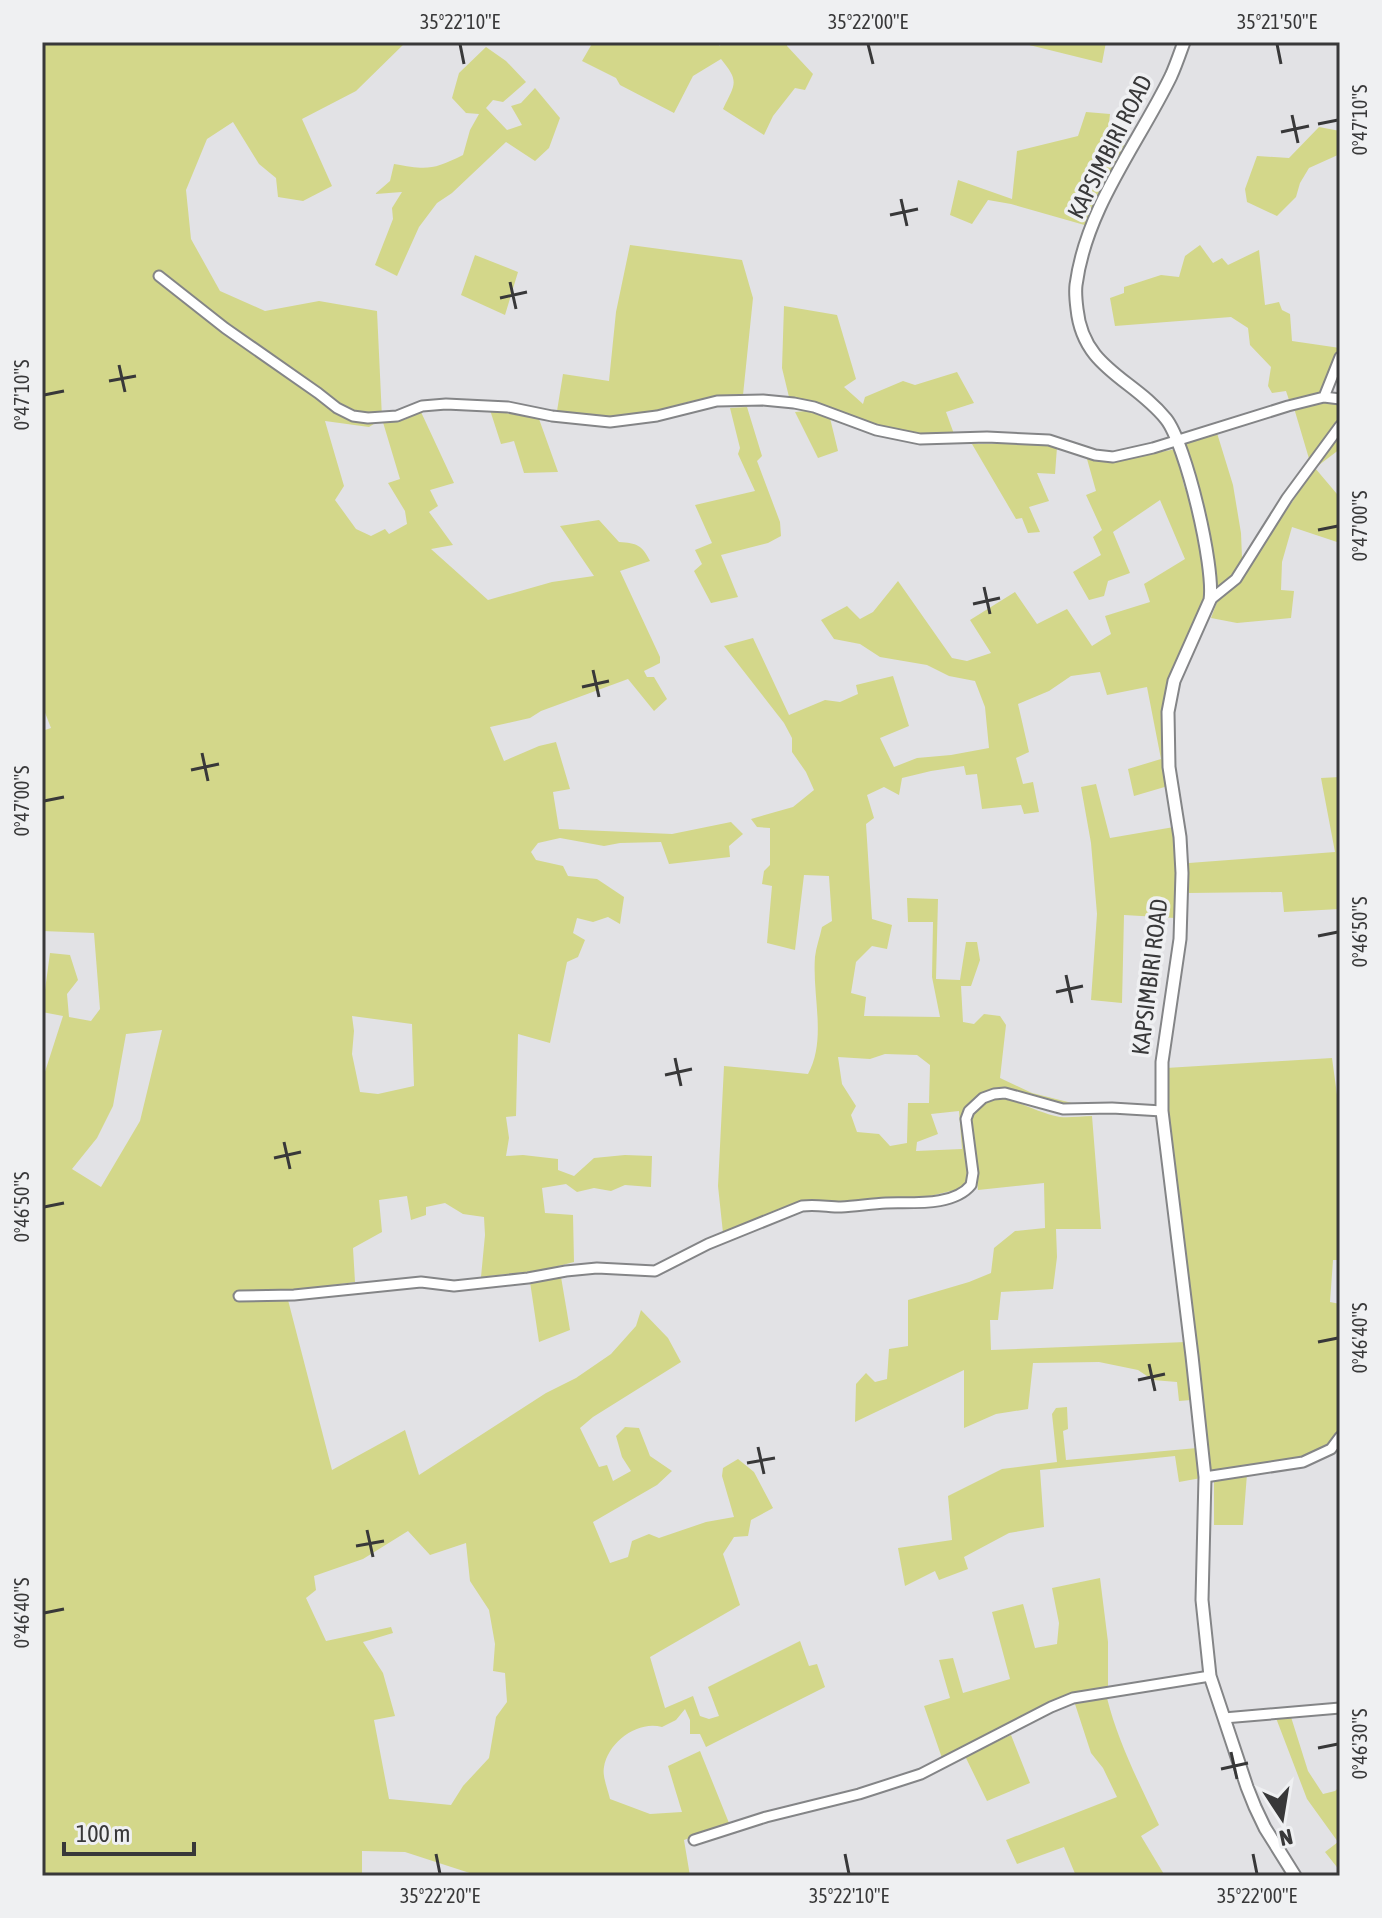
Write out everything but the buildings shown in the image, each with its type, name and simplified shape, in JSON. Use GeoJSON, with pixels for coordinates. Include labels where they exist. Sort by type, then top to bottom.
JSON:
{"type":"FeatureCollection","features":[{"type":"Feature","properties":{"kind":"street","name":"KAPSIMBIRI ROAD"},"geometry":{"type":"LineString","coordinates":[[1184,42],[1172,74],[1096,218],[1084,248],[1076,287],[1080,330],[1089,349],[1101,363],[1156,408],[1178,441],[1209,558],[1210,600],[1174,681],[1168,712],[1169,767],[1182,873],[1180,939],[1162,1062],[1162,1111],[1205,1477],[1202,1600],[1210,1676],[1255,1807],[1295,1876]]}},
{"type":"Feature","properties":{"kind":"street"},"geometry":{"type":"LineString","coordinates":[[159,276],[337,408],[353,416],[368,418],[397,416],[422,406],[446,404],[508,407],[552,416],[610,422],[657,416],[717,401],[763,400],[814,407],[876,430],[920,439],[987,437],[1049,440],[1095,455],[1113,457],[1178,441],[1288,406],[1324,397],[1340,399]]}},
{"type":"Feature","properties":{"kind":"street"},"geometry":{"type":"LineString","coordinates":[[1324,397],[1340,357]]}},
{"type":"Feature","properties":{"kind":"street"},"geometry":{"type":"LineString","coordinates":[[1210,600],[1236,579],[1287,498],[1340,426]]}},
{"type":"Feature","properties":{"kind":"street"},"geometry":{"type":"LineString","coordinates":[[239,1296],[294,1295],[421,1282],[454,1286],[597,1268],[655,1271],[708,1244],[802,1206],[915,1203],[960,1194],[969,1188],[972,1177],[966,1119],[977,1103],[988,1096],[1005,1093],[1063,1109],[1162,1111]]}},
{"type":"Feature","properties":{"kind":"street"},"geometry":{"type":"LineString","coordinates":[[1205,1477],[1303,1462],[1331,1449],[1340,1437]]}},
{"type":"Feature","properties":{"kind":"street"},"geometry":{"type":"LineString","coordinates":[[694,1840],[921,1774],[1073,1698],[1210,1676]]}},
{"type":"Feature","properties":{"kind":"street"},"geometry":{"type":"LineString","coordinates":[[1224,1718],[1340,1708]]}},
{"type":"Feature","properties":{"kind":"green space"},"geometry":{"type":"Polygon","coordinates":[[[42,42],[406,42],[356,91],[302,119],[332,186],[303,201],[278,197],[276,178],[259,164],[233,122],[207,139],[186,190],[191,239],[220,291],[265,311],[319,301],[377,311],[382,418],[404,420],[421,412],[454,483],[430,490],[438,506],[429,512],[453,545],[431,549],[488,600],[552,582],[594,576],[560,526],[599,520],[619,542],[638,546],[647,556],[650,561],[620,571],[660,657],[660,663],[644,671],[647,677],[654,677],[667,699],[654,711],[628,679],[541,711],[530,718],[490,727],[504,761],[556,742],[570,789],[553,792],[559,829],[672,834],[731,822],[743,834],[729,846],[730,857],[669,864],[661,842],[604,846],[560,838],[538,843],[531,852],[536,860],[563,866],[568,876],[597,879],[624,897],[620,924],[608,917],[593,922],[577,918],[573,933],[585,940],[578,957],[567,962],[550,1043],[518,1034],[516,1116],[506,1117],[509,1138],[506,1156],[558,1159],[558,1170],[574,1176],[594,1158],[652,1156],[651,1187],[625,1185],[611,1191],[594,1188],[577,1192],[566,1184],[542,1188],[545,1213],[573,1215],[574,1262],[543,1270],[481,1277],[484,1217],[463,1214],[445,1203],[426,1207],[426,1215],[411,1220],[407,1196],[379,1200],[382,1232],[353,1248],[355,1282],[283,1292],[236,1293],[237,1301],[288,1300],[332,1470],[405,1430],[419,1475],[611,1354],[636,1326],[641,1310],[668,1338],[681,1362],[580,1428],[599,1467],[607,1465],[613,1481],[631,1471],[622,1457],[616,1436],[625,1427],[639,1428],[650,1456],[672,1471],[657,1485],[593,1522],[610,1563],[628,1557],[632,1541],[649,1534],[659,1538],[706,1522],[734,1517],[722,1476],[723,1468],[738,1459],[754,1472],[773,1508],[751,1520],[748,1536],[734,1537],[723,1554],[740,1605],[650,1657],[665,1708],[693,1696],[700,1716],[709,1719],[719,1716],[708,1687],[800,1641],[809,1666],[817,1664],[825,1687],[706,1747],[700,1734],[690,1734],[690,1720],[685,1709],[676,1720],[662,1727],[634,1730],[611,1749],[604,1771],[610,1799],[650,1814],[682,1812],[668,1766],[700,1751],[729,1823],[684,1840],[690,1876],[479,1876],[405,1852],[362,1851],[362,1876],[42,1876],[42,1081],[63,1016],[42,1012],[50,953],[70,955],[78,980],[67,994],[69,1017],[91,1021],[100,1009],[94,933],[42,931],[42,731],[51,728],[42,705],[42,42]],[[382,419],[369,427],[325,421],[344,486],[335,500],[356,529],[371,536],[385,529],[389,534],[407,524],[405,511],[388,483],[400,479],[382,419]],[[352,1016],[352,1054],[360,1092],[378,1094],[414,1086],[412,1024],[352,1016]],[[162,1030],[126,1034],[113,1106],[97,1138],[72,1169],[101,1187],[140,1121],[162,1030]],[[408,1531],[363,1559],[314,1576],[316,1590],[306,1598],[326,1641],[391,1627],[393,1633],[363,1642],[383,1673],[395,1716],[374,1720],[389,1799],[451,1805],[463,1786],[489,1758],[496,1717],[507,1702],[505,1673],[493,1671],[495,1644],[489,1610],[470,1581],[466,1543],[430,1555],[408,1531]]]}},
{"type":"Feature","properties":{"kind":"green space"},"geometry":{"type":"Polygon","coordinates":[[[593,42],[715,42],[720,46],[721,42],[787,42],[787,46],[813,74],[805,90],[795,88],[773,116],[764,135],[723,109],[734,83],[721,59],[693,76],[674,113],[582,61],[593,42]]]}},
{"type":"Feature","properties":{"kind":"green space"},"geometry":{"type":"Polygon","coordinates":[[[1017,42],[1106,42],[1102,63],[1017,42]]]}},
{"type":"Feature","properties":{"kind":"green space"},"geometry":{"type":"Polygon","coordinates":[[[486,47],[506,61],[526,82],[503,102],[493,100],[486,108],[507,130],[522,125],[511,106],[521,103],[535,88],[560,118],[549,148],[535,161],[506,142],[452,193],[437,203],[419,227],[397,276],[375,265],[393,219],[392,208],[402,192],[375,194],[390,181],[394,164],[430,167],[463,155],[470,130],[479,114],[466,113],[452,98],[459,73],[486,47]]]}},
{"type":"Feature","properties":{"kind":"green space"},"geometry":{"type":"Polygon","coordinates":[[[1086,112],[1110,114],[1107,140],[1126,145],[1088,226],[988,200],[972,224],[950,215],[958,180],[1012,199],[1017,151],[1078,136],[1086,112]]]}},
{"type":"Feature","properties":{"kind":"green space"},"geometry":{"type":"Polygon","coordinates":[[[1319,127],[1340,131],[1340,154],[1309,168],[1296,197],[1277,216],[1247,202],[1245,189],[1257,156],[1289,158],[1319,127]]]}},
{"type":"Feature","properties":{"kind":"green space"},"geometry":{"type":"Polygon","coordinates":[[[630,245],[742,260],[753,298],[743,395],[691,401],[647,414],[606,417],[557,411],[563,374],[609,381],[616,312],[630,245]]]}},
{"type":"Feature","properties":{"kind":"green space"},"geometry":{"type":"Polygon","coordinates":[[[1200,245],[1213,263],[1222,258],[1228,265],[1259,250],[1265,305],[1279,302],[1282,310],[1290,314],[1292,341],[1340,348],[1319,393],[1289,400],[1286,391],[1272,393],[1268,386],[1271,367],[1250,345],[1248,328],[1231,317],[1115,326],[1110,298],[1124,293],[1124,287],[1161,275],[1179,277],[1185,256],[1200,245]]]}},
{"type":"Feature","properties":{"kind":"green space"},"geometry":{"type":"Polygon","coordinates":[[[475,255],[518,272],[505,315],[461,295],[475,255]]]}},
{"type":"Feature","properties":{"kind":"green space"},"geometry":{"type":"Polygon","coordinates":[[[784,306],[837,315],[856,379],[844,387],[863,404],[865,397],[903,381],[915,385],[957,372],[974,403],[946,412],[954,434],[922,436],[881,427],[789,397],[782,368],[784,306]]]}},
{"type":"Feature","properties":{"kind":"green space"},"geometry":{"type":"Polygon","coordinates":[[[1323,400],[1340,403],[1340,420],[1310,462],[1294,408],[1323,400]]]}},
{"type":"Feature","properties":{"kind":"green space"},"geometry":{"type":"Polygon","coordinates":[[[747,407],[762,456],[757,461],[780,522],[781,536],[768,543],[721,555],[738,597],[711,603],[694,571],[702,564],[695,550],[712,543],[695,505],[755,491],[738,454],[740,448],[730,408],[747,407]]]}},
{"type":"Feature","properties":{"kind":"green space"},"geometry":{"type":"Polygon","coordinates":[[[490,410],[539,419],[558,472],[524,473],[514,441],[501,444],[490,410]]]}},
{"type":"Feature","properties":{"kind":"green space"},"geometry":{"type":"Polygon","coordinates":[[[806,411],[830,418],[838,451],[818,458],[795,412],[806,411]]]}},
{"type":"Feature","properties":{"kind":"green space"},"geometry":{"type":"Polygon","coordinates":[[[1340,432],[1340,449],[1316,467],[1340,432]]]}},
{"type":"Feature","properties":{"kind":"green space"},"geometry":{"type":"Polygon","coordinates":[[[1217,433],[1233,485],[1242,558],[1232,576],[1217,588],[1209,534],[1184,443],[1217,433]]]}},
{"type":"Feature","properties":{"kind":"green space"},"geometry":{"type":"Polygon","coordinates":[[[1037,443],[1057,447],[1055,474],[1037,473],[1049,501],[1029,507],[1040,532],[1028,533],[1022,518],[1016,519],[972,444],[1037,443]]]}},
{"type":"Feature","properties":{"kind":"green space"},"geometry":{"type":"Polygon","coordinates":[[[1176,449],[1200,536],[1207,589],[1169,683],[1168,786],[1134,796],[1128,769],[1161,759],[1147,687],[1107,695],[1100,672],[1071,676],[1049,691],[1018,704],[1029,752],[1016,758],[1023,784],[1033,782],[1039,812],[1024,814],[1021,805],[982,809],[977,774],[966,775],[964,766],[902,778],[899,795],[884,787],[867,795],[874,818],[866,824],[872,919],[892,925],[887,949],[872,946],[856,962],[851,993],[866,997],[864,1016],[940,1017],[932,977],[933,922],[908,922],[907,898],[938,899],[936,979],[960,980],[966,942],[977,942],[980,960],[971,986],[961,986],[963,1022],[974,1024],[984,1014],[1000,1016],[1006,1025],[1000,1078],[1032,1093],[1084,1106],[1070,1107],[1008,1090],[978,1097],[967,1107],[963,1117],[969,1180],[963,1188],[922,1198],[805,1202],[723,1233],[718,1186],[724,1066],[808,1074],[814,1061],[818,1032],[816,953],[822,927],[832,921],[829,876],[804,875],[795,950],[767,943],[772,886],[762,884],[764,871],[770,865],[770,828],[757,827],[751,819],[793,807],[814,790],[792,752],[792,738],[784,723],[724,646],[753,638],[789,715],[825,700],[840,702],[858,694],[856,685],[893,676],[909,726],[880,738],[894,767],[917,758],[989,748],[985,707],[975,681],[949,676],[927,665],[880,657],[860,644],[834,639],[821,620],[847,606],[860,619],[873,612],[898,581],[952,658],[967,661],[991,653],[970,620],[1015,592],[1037,624],[1067,609],[1092,646],[1111,634],[1105,616],[1150,602],[1144,584],[1185,559],[1160,500],[1113,532],[1130,573],[1108,581],[1104,596],[1089,600],[1073,572],[1101,555],[1093,537],[1102,530],[1086,495],[1096,491],[1087,459],[1115,461],[1176,449]],[[885,1054],[870,1059],[838,1057],[842,1084],[856,1106],[851,1115],[857,1132],[879,1134],[890,1146],[907,1143],[908,1103],[929,1103],[930,1065],[917,1055],[885,1054]],[[959,1111],[931,1114],[938,1134],[917,1142],[916,1151],[962,1149],[959,1111]]]}},
{"type":"Feature","properties":{"kind":"green space"},"geometry":{"type":"Polygon","coordinates":[[[1315,468],[1337,494],[1340,492],[1340,543],[1292,527],[1282,562],[1281,590],[1294,591],[1291,618],[1237,623],[1211,618],[1217,602],[1234,587],[1315,468]]]}},
{"type":"Feature","properties":{"kind":"green space"},"geometry":{"type":"Polygon","coordinates":[[[1340,777],[1340,909],[1284,912],[1282,892],[1189,893],[1189,863],[1335,852],[1321,778],[1340,777]]]}},
{"type":"Feature","properties":{"kind":"green space"},"geometry":{"type":"Polygon","coordinates":[[[1096,784],[1110,838],[1174,827],[1178,869],[1175,918],[1124,915],[1122,1003],[1091,1000],[1097,914],[1091,843],[1081,787],[1096,784]]]}},
{"type":"Feature","properties":{"kind":"green space"},"geometry":{"type":"Polygon","coordinates":[[[1332,1058],[1340,1117],[1340,1260],[1333,1260],[1330,1302],[1340,1304],[1340,1426],[1329,1444],[1312,1455],[1208,1472],[1190,1287],[1167,1111],[1166,1068],[1332,1058]]]}},
{"type":"Feature","properties":{"kind":"green space"},"geometry":{"type":"Polygon","coordinates":[[[998,1097],[1060,1117],[1092,1116],[1101,1229],[1056,1229],[1053,1289],[1001,1292],[998,1320],[990,1320],[991,1350],[1186,1342],[1191,1400],[1179,1401],[1177,1382],[1153,1380],[1138,1370],[1099,1362],[1033,1363],[1028,1409],[996,1414],[964,1428],[964,1370],[855,1422],[856,1384],[866,1373],[875,1382],[887,1379],[889,1349],[908,1346],[908,1300],[991,1273],[994,1248],[1015,1231],[1045,1228],[1044,1183],[978,1190],[970,1121],[978,1109],[998,1097]]]}},
{"type":"Feature","properties":{"kind":"green space"},"geometry":{"type":"Polygon","coordinates":[[[561,1277],[570,1330],[539,1342],[530,1282],[561,1277]]]}},
{"type":"Feature","properties":{"kind":"green space"},"geometry":{"type":"Polygon","coordinates":[[[1067,1407],[1068,1429],[1063,1431],[1066,1460],[1197,1448],[1201,1478],[1179,1482],[1175,1456],[1040,1470],[1044,1527],[1009,1533],[964,1557],[968,1569],[939,1580],[935,1571],[905,1586],[898,1548],[952,1540],[948,1496],[1002,1469],[1057,1462],[1052,1414],[1056,1408],[1067,1407]]]}},
{"type":"Feature","properties":{"kind":"green space"},"geometry":{"type":"Polygon","coordinates":[[[1247,1474],[1243,1525],[1214,1525],[1214,1480],[1247,1474]]]}},
{"type":"Feature","properties":{"kind":"green space"},"geometry":{"type":"Polygon","coordinates":[[[1100,1578],[1108,1642],[1108,1688],[1068,1696],[1045,1705],[942,1758],[924,1706],[950,1698],[939,1660],[953,1658],[963,1693],[1010,1679],[992,1612],[1023,1604],[1035,1648],[1057,1644],[1059,1623],[1052,1588],[1100,1578]]]}},
{"type":"Feature","properties":{"kind":"green space"},"geometry":{"type":"Polygon","coordinates":[[[1107,1698],[1123,1746],[1159,1825],[1141,1836],[1165,1876],[1076,1876],[1064,1847],[1017,1864],[1006,1840],[1117,1797],[1103,1768],[1091,1753],[1075,1704],[1107,1698]]]}},
{"type":"Feature","properties":{"kind":"green space"},"geometry":{"type":"Polygon","coordinates":[[[1291,1717],[1308,1771],[1323,1794],[1340,1786],[1340,1871],[1325,1852],[1338,1842],[1307,1799],[1276,1718],[1291,1717]]]}},
{"type":"Feature","properties":{"kind":"green space"},"geometry":{"type":"Polygon","coordinates":[[[1011,1735],[1030,1783],[987,1801],[965,1756],[1011,1735]]]}}]}
